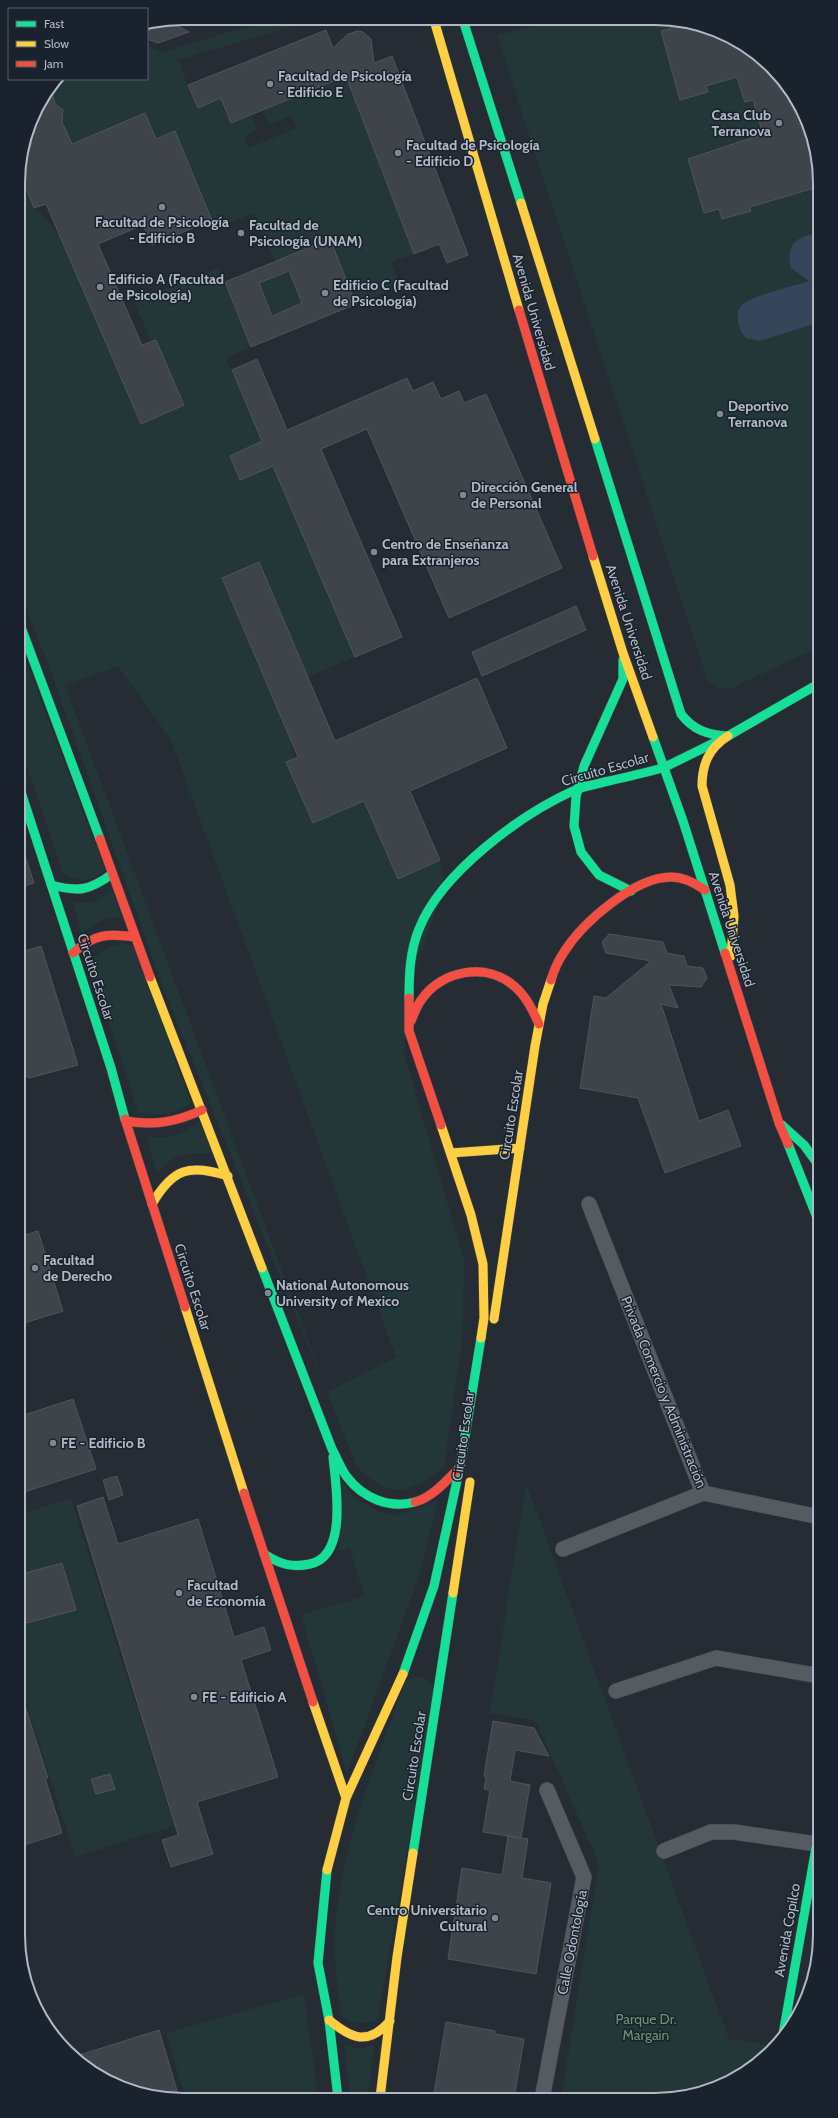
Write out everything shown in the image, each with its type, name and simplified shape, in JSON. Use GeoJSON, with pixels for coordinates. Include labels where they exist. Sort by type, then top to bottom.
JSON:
{"type":"FeatureCollection","features":[{"type":"Feature","properties":{"kind":"street","name":"Avenida Universidad"},"geometry":{"type":"LineString","coordinates":[[435,25],[568,476],[623,652],[705,890],[779,1123],[813,1208]]}},
{"type":"Feature","properties":{"kind":"street"},"geometry":{"type":"LineString","coordinates":[[465,25],[682,714],[689,724],[703,733],[728,736]]}},
{"type":"Feature","properties":{"kind":"street","name":"Circuito Escolar"},"geometry":{"type":"LineString","coordinates":[[25,639],[135,936],[332,1449],[346,1476],[361,1492],[378,1501],[401,1506],[422,1500],[440,1487],[460,1467]]}},
{"type":"Feature","properties":{"kind":"street"},"geometry":{"type":"LineString","coordinates":[[623,652],[623,679],[576,789],[573,822],[580,852],[598,876],[614,885],[631,891]]}},
{"type":"Feature","properties":{"kind":"street"},"geometry":{"type":"LineString","coordinates":[[730,969],[734,916],[730,885],[702,786],[702,769],[709,753],[721,740],[813,688]]}},
{"type":"Feature","properties":{"kind":"street","name":"Circuito Escolar"},"geometry":{"type":"LineString","coordinates":[[337,2093],[329,2020],[318,1963],[327,1872],[346,1798],[406,1667],[434,1586],[460,1467],[484,1318],[483,1264],[471,1215],[409,1031],[409,968],[419,929],[434,902],[451,880],[504,832],[540,808],[576,789],[663,768],[728,736]]}},
{"type":"Feature","properties":{"kind":"street","name":"Circuito Escolar"},"geometry":{"type":"LineString","coordinates":[[25,804],[264,1554],[346,1798]]}},
{"type":"Feature","properties":{"kind":"street"},"geometry":{"type":"LineString","coordinates":[[51,885],[69,890],[83,890],[96,887],[112,874]]}},
{"type":"Feature","properties":{"kind":"street","name":"Circuito Escolar"},"geometry":{"type":"LineString","coordinates":[[492,1329],[539,1024],[555,970],[564,952],[592,920],[631,891],[651,880],[673,876],[690,880],[705,890]]}},
{"type":"Feature","properties":{"kind":"street"},"geometry":{"type":"LineString","coordinates":[[73,954],[84,942],[98,935],[112,933],[135,936]]}},
{"type":"Feature","properties":{"kind":"street"},"geometry":{"type":"LineString","coordinates":[[409,1031],[414,1010],[426,992],[434,985],[454,975],[476,971],[498,975],[520,989],[535,1011],[539,1024]]}},
{"type":"Feature","properties":{"kind":"street"},"geometry":{"type":"LineString","coordinates":[[126,1121],[143,1125],[178,1122],[202,1110]]}},
{"type":"Feature","properties":{"kind":"street"},"geometry":{"type":"LineString","coordinates":[[779,1123],[804,1145],[813,1157]]}},
{"type":"Feature","properties":{"kind":"street"},"geometry":{"type":"LineString","coordinates":[[450,1153],[520,1148]]}},
{"type":"Feature","properties":{"kind":"street"},"geometry":{"type":"LineString","coordinates":[[152,1204],[171,1177],[181,1170],[206,1169],[228,1176]]}},
{"type":"Feature","properties":{"kind":"street","name":"Privada Comercio y Administración"},"geometry":{"type":"LineString","coordinates":[[589,1204],[703,1493],[813,1516]]}},
{"type":"Feature","properties":{"kind":"street"},"geometry":{"type":"LineString","coordinates":[[264,1554],[286,1567],[300,1567],[322,1560],[329,1551],[336,1511],[332,1449]]}},
{"type":"Feature","properties":{"kind":"street","name":"Circuito Escolar"},"geometry":{"type":"LineString","coordinates":[[381,2093],[398,1957],[472,1470]]}},
{"type":"Feature","properties":{"kind":"street"},"geometry":{"type":"LineString","coordinates":[[563,1549],[703,1493]]}},
{"type":"Feature","properties":{"kind":"street"},"geometry":{"type":"LineString","coordinates":[[616,1691],[716,1658],[813,1675]]}},
{"type":"Feature","properties":{"kind":"street"},"geometry":{"type":"LineString","coordinates":[[406,1667],[418,1664]]}},
{"type":"Feature","properties":{"kind":"street"},"geometry":{"type":"LineString","coordinates":[[431,1667],[441,1675]]}},
{"type":"Feature","properties":{"kind":"street","name":"Calle Odontología"},"geometry":{"type":"LineString","coordinates":[[543,2093],[584,1877],[547,1790]]}},
{"type":"Feature","properties":{"kind":"street"},"geometry":{"type":"LineString","coordinates":[[664,1851],[711,1832],[734,1832],[813,1843]]}},
{"type":"Feature","properties":{"kind":"street","name":"Avenida Copilco"},"geometry":{"type":"LineString","coordinates":[[785,2025],[813,1866]]}},
{"type":"Feature","properties":{"kind":"street"},"geometry":{"type":"LineString","coordinates":[[329,2020],[346,2034],[362,2038],[378,2034],[390,2021]]}},
{"type":"Feature","properties":{"kind":"green space"},"geometry":{"type":"Polygon","coordinates":[[[254,25],[297,25],[178,60],[198,108],[234,93],[239,106],[226,111],[231,123],[251,114],[257,130],[244,136],[249,148],[296,128],[291,116],[269,125],[263,110],[328,83],[318,59],[344,78],[359,79],[355,100],[414,254],[391,262],[401,287],[356,304],[329,239],[275,262],[254,213],[217,228],[175,131],[156,139],[145,113],[86,138],[65,151],[26,166],[30,142],[37,122],[46,104],[63,80],[148,80],[148,43],[152,48],[162,52],[254,25]]]}},
{"type":"Feature","properties":{"kind":"green space","name":"Deportivo Terranova"},"geometry":{"type":"Polygon","coordinates":[[[533,25],[666,25],[706,33],[734,46],[767,71],[792,104],[805,132],[813,172],[813,649],[730,689],[718,688],[705,679],[705,673],[497,36],[533,25]]]}},
{"type":"Feature","properties":{"kind":"green space"},"geometry":{"type":"Polygon","coordinates":[[[25,185],[34,208],[60,235],[141,424],[184,405],[156,340],[151,341],[134,301],[218,268],[251,347],[226,358],[262,441],[230,456],[240,480],[273,466],[355,657],[308,677],[259,562],[222,579],[290,738],[294,759],[287,762],[313,823],[364,801],[398,879],[440,860],[444,889],[409,985],[404,1053],[464,1260],[463,1335],[444,1467],[421,1483],[410,1488],[400,1490],[390,1489],[369,1478],[357,1467],[164,990],[50,669],[25,606],[25,185]],[[118,666],[65,685],[327,1392],[396,1357],[171,740],[118,666]]]}},
{"type":"Feature","properties":{"kind":"green space"},"geometry":{"type":"Polygon","coordinates":[[[289,271],[302,303],[272,316],[259,283],[289,271]]]}},
{"type":"Feature","properties":{"kind":"green space"},"geometry":{"type":"Polygon","coordinates":[[[25,659],[105,870],[95,877],[85,880],[74,879],[63,874],[25,760],[25,659]]]}},
{"type":"Feature","properties":{"kind":"green space"},"geometry":{"type":"Polygon","coordinates":[[[112,889],[122,918],[100,921],[82,933],[72,901],[89,903],[103,897],[112,889]]]}},
{"type":"Feature","properties":{"kind":"green space"},"geometry":{"type":"Polygon","coordinates":[[[121,944],[133,945],[191,1103],[166,1114],[138,1113],[90,962],[104,950],[121,944]]]}},
{"type":"Feature","properties":{"kind":"green space"},"geometry":{"type":"Polygon","coordinates":[[[199,1121],[212,1153],[196,1153],[176,1158],[169,1161],[157,1172],[146,1136],[168,1137],[187,1130],[199,1121]]]}},
{"type":"Feature","properties":{"kind":"green space"},"geometry":{"type":"Polygon","coordinates":[[[341,1479],[353,1497],[381,1513],[397,1515],[438,1501],[420,1574],[347,1773],[301,1615],[364,1596],[350,1548],[339,1551],[341,1479]]]}},
{"type":"Feature","properties":{"kind":"green space","name":"Parque Dr. Margain"},"geometry":{"type":"Polygon","coordinates":[[[526,1483],[729,2039],[765,2044],[764,2049],[759,2054],[725,2077],[706,2085],[676,2092],[562,2093],[599,1864],[536,1721],[490,1713],[526,1483]]]}},
{"type":"Feature","properties":{"kind":"green space"},"geometry":{"type":"Polygon","coordinates":[[[71,1498],[174,1826],[75,1857],[25,1699],[25,1513],[71,1498]]]}},
{"type":"Feature","properties":{"kind":"green space"},"geometry":{"type":"Polygon","coordinates":[[[414,1677],[427,1679],[435,1690],[378,2019],[359,2023],[350,2021],[341,2016],[335,1955],[339,1894],[351,1840],[367,1787],[405,1682],[414,1677]]]}},
{"type":"Feature","properties":{"kind":"green space"},"geometry":{"type":"Polygon","coordinates":[[[304,1994],[317,2093],[184,2093],[166,2033],[304,1994]]]}},
{"type":"Feature","properties":{"kind":"green space"},"geometry":{"type":"Polygon","coordinates":[[[344,2044],[358,2049],[374,2045],[369,2093],[350,2093],[344,2044]]]}},
{"type":"Feature","properties":{"kind":"water"},"geometry":{"type":"Polygon","coordinates":[[[813,235],[813,324],[760,341],[746,338],[740,330],[738,321],[738,311],[741,306],[746,302],[763,295],[809,281],[791,268],[789,256],[791,247],[803,237],[813,235]]]}},
{"type":"Feature","properties":{"kind":"building"},"geometry":{"type":"Polygon","coordinates":[[[176,25],[189,32],[158,43],[148,39],[148,29],[176,25]]]}},
{"type":"Feature","properties":{"kind":"building","name":"Casa Club Terranova"},"geometry":{"type":"Polygon","coordinates":[[[670,25],[696,30],[725,41],[743,52],[767,71],[792,104],[798,124],[801,123],[805,132],[811,159],[810,159],[813,168],[813,188],[750,207],[751,211],[722,219],[719,209],[704,213],[688,159],[763,134],[753,100],[745,102],[737,77],[706,86],[708,92],[680,100],[661,31],[671,28],[670,25]]]}},
{"type":"Feature","properties":{"kind":"building"},"geometry":{"type":"Polygon","coordinates":[[[326,30],[333,48],[348,34],[358,31],[363,32],[371,39],[374,63],[392,56],[468,255],[447,263],[439,244],[414,254],[346,76],[231,123],[221,98],[198,108],[188,85],[326,30]]]}},
{"type":"Feature","properties":{"kind":"building"},"geometry":{"type":"Polygon","coordinates":[[[52,94],[55,104],[63,110],[62,122],[72,144],[145,113],[156,139],[175,131],[212,220],[152,245],[143,225],[98,244],[142,345],[156,340],[184,405],[141,424],[46,204],[34,208],[25,185],[26,162],[33,132],[41,113],[52,94]]]}},
{"type":"Feature","properties":{"kind":"building","name":"Edificio C (Facultad de Psicología)"},"geometry":{"type":"Polygon","coordinates":[[[330,239],[356,304],[251,347],[225,282],[330,239]],[[289,271],[259,283],[272,316],[302,303],[289,271]]]}},
{"type":"Feature","properties":{"kind":"building"},"geometry":{"type":"Polygon","coordinates":[[[257,359],[287,430],[407,378],[413,391],[433,382],[441,399],[459,391],[464,403],[486,394],[562,568],[449,618],[367,429],[321,449],[402,637],[355,657],[273,466],[240,480],[230,456],[262,441],[232,370],[257,359]]]}},
{"type":"Feature","properties":{"kind":"building"},"geometry":{"type":"Polygon","coordinates":[[[259,562],[335,741],[477,678],[507,748],[410,791],[440,860],[398,879],[364,801],[313,823],[286,762],[298,757],[222,578],[259,562]]]}},
{"type":"Feature","properties":{"kind":"building"},"geometry":{"type":"Polygon","coordinates":[[[576,606],[586,630],[482,676],[472,652],[576,606]]]}},
{"type":"Feature","properties":{"kind":"building"},"geometry":{"type":"Polygon","coordinates":[[[25,856],[34,883],[25,886],[25,856]]]}},
{"type":"Feature","properties":{"kind":"building"},"geometry":{"type":"Polygon","coordinates":[[[609,934],[663,942],[667,953],[684,956],[687,966],[703,968],[707,978],[701,987],[669,985],[678,1008],[661,1004],[699,1121],[728,1110],[741,1146],[665,1173],[638,1098],[580,1088],[594,996],[606,998],[651,961],[606,953],[602,942],[609,934]]]}},
{"type":"Feature","properties":{"kind":"building"},"geometry":{"type":"Polygon","coordinates":[[[41,946],[78,1065],[29,1078],[25,1075],[25,951],[41,946]]]}},
{"type":"Feature","properties":{"kind":"building","name":"Facultad de Derecho"},"geometry":{"type":"Polygon","coordinates":[[[38,1231],[63,1311],[25,1323],[25,1235],[38,1231]]]}},
{"type":"Feature","properties":{"kind":"building","name":"FE - Edificio B"},"geometry":{"type":"Polygon","coordinates":[[[73,1399],[96,1469],[25,1492],[25,1415],[73,1399]]]}},
{"type":"Feature","properties":{"kind":"building"},"geometry":{"type":"Polygon","coordinates":[[[117,1476],[123,1495],[109,1500],[103,1480],[117,1476]]]}},
{"type":"Feature","properties":{"kind":"building","name":"FE - Edificio A"},"geometry":{"type":"Polygon","coordinates":[[[103,1497],[118,1544],[198,1519],[234,1637],[264,1627],[271,1650],[241,1660],[278,1777],[197,1802],[213,1854],[171,1867],[162,1840],[178,1835],[77,1506],[103,1497]]]}},
{"type":"Feature","properties":{"kind":"building"},"geometry":{"type":"Polygon","coordinates":[[[62,1563],[76,1610],[25,1623],[25,1573],[62,1563]]]}},
{"type":"Feature","properties":{"kind":"building"},"geometry":{"type":"Polygon","coordinates":[[[25,1706],[48,1778],[45,1778],[62,1833],[25,1845],[25,1706]]]}},
{"type":"Feature","properties":{"kind":"building"},"geometry":{"type":"Polygon","coordinates":[[[493,1721],[534,1728],[549,1756],[515,1750],[510,1781],[530,1785],[521,1838],[483,1832],[490,1790],[484,1789],[486,1777],[484,1776],[493,1721]]]}},
{"type":"Feature","properties":{"kind":"building"},"geometry":{"type":"Polygon","coordinates":[[[110,1774],[115,1789],[96,1794],[91,1779],[110,1774]]]}},
{"type":"Feature","properties":{"kind":"building"},"geometry":{"type":"Polygon","coordinates":[[[508,1836],[528,1839],[522,1878],[551,1883],[536,1974],[448,1959],[462,1868],[502,1875],[508,1836]]]}},
{"type":"Feature","properties":{"kind":"building"},"geometry":{"type":"Polygon","coordinates":[[[446,2022],[495,2031],[495,2034],[524,2039],[515,2093],[434,2093],[446,2022]]]}},
{"type":"Feature","properties":{"kind":"building"},"geometry":{"type":"Polygon","coordinates":[[[159,2030],[178,2093],[162,2092],[132,2085],[104,2072],[80,2055],[159,2030]]]}},
{"type":"Feature","properties":{"kind":"traffic: fast"},"geometry":{"type":"LineString","coordinates":[[465,25],[521,203]]}},
{"type":"Feature","properties":{"kind":"traffic: fast"},"geometry":{"type":"LineString","coordinates":[[595,439],[681,714],[691,724],[702,731],[728,736]]}},
{"type":"Feature","properties":{"kind":"traffic: fast"},"geometry":{"type":"LineString","coordinates":[[25,638],[100,839]]}},
{"type":"Feature","properties":{"kind":"traffic: fast"},"geometry":{"type":"LineString","coordinates":[[623,660],[623,679],[584,766],[576,797],[574,826],[581,852],[599,875],[631,891]]}},
{"type":"Feature","properties":{"kind":"traffic: fast"},"geometry":{"type":"LineString","coordinates":[[663,768],[728,736],[813,687]]}},
{"type":"Feature","properties":{"kind":"traffic: fast"},"geometry":{"type":"LineString","coordinates":[[653,737],[683,821],[725,953]]}},
{"type":"Feature","properties":{"kind":"traffic: fast"},"geometry":{"type":"LineString","coordinates":[[409,998],[411,963],[419,929],[430,908],[445,887],[464,867],[485,848],[531,814],[575,790],[663,768]]}},
{"type":"Feature","properties":{"kind":"traffic: fast"},"geometry":{"type":"LineString","coordinates":[[25,804],[111,1068],[125,1119]]}},
{"type":"Feature","properties":{"kind":"traffic: fast"},"geometry":{"type":"LineString","coordinates":[[51,885],[69,889],[90,887],[112,874]]}},
{"type":"Feature","properties":{"kind":"traffic: fast"},"geometry":{"type":"LineString","coordinates":[[782,1125],[804,1145],[813,1157]]}},
{"type":"Feature","properties":{"kind":"traffic: fast"},"geometry":{"type":"LineString","coordinates":[[788,1144],[813,1207]]}},
{"type":"Feature","properties":{"kind":"traffic: fast"},"geometry":{"type":"LineString","coordinates":[[262,1268],[332,1449],[345,1474],[361,1491],[377,1500],[396,1504],[415,1502]]}},
{"type":"Feature","properties":{"kind":"traffic: fast"},"geometry":{"type":"LineString","coordinates":[[403,1674],[434,1586],[460,1467],[481,1338]]}},
{"type":"Feature","properties":{"kind":"traffic: fast"},"geometry":{"type":"LineString","coordinates":[[264,1554],[275,1560],[297,1566],[310,1564],[322,1558],[330,1548],[335,1534],[337,1518],[333,1457]]}},
{"type":"Feature","properties":{"kind":"traffic: fast"},"geometry":{"type":"LineString","coordinates":[[413,1853],[453,1593]]}},
{"type":"Feature","properties":{"kind":"traffic: fast"},"geometry":{"type":"LineString","coordinates":[[785,2025],[813,1865]]}},
{"type":"Feature","properties":{"kind":"traffic: fast"},"geometry":{"type":"LineString","coordinates":[[327,1870],[318,1963],[329,2020],[337,2093]]}},
{"type":"Feature","properties":{"kind":"traffic: slow"},"geometry":{"type":"LineString","coordinates":[[435,25],[519,310]]}},
{"type":"Feature","properties":{"kind":"traffic: slow"},"geometry":{"type":"LineString","coordinates":[[521,203],[595,439]]}},
{"type":"Feature","properties":{"kind":"traffic: slow"},"geometry":{"type":"LineString","coordinates":[[593,556],[623,653],[653,737]]}},
{"type":"Feature","properties":{"kind":"traffic: slow"},"geometry":{"type":"LineString","coordinates":[[728,736],[711,751],[703,771],[702,786],[730,885],[734,916],[731,956]]}},
{"type":"Feature","properties":{"kind":"traffic: slow"},"geometry":{"type":"LineString","coordinates":[[150,977],[262,1268]]}},
{"type":"Feature","properties":{"kind":"traffic: slow"},"geometry":{"type":"LineString","coordinates":[[494,1319],[535,1046],[543,1004],[551,980]]}},
{"type":"Feature","properties":{"kind":"traffic: slow"},"geometry":{"type":"LineString","coordinates":[[441,1125],[471,1215],[483,1264],[484,1318],[481,1338]]}},
{"type":"Feature","properties":{"kind":"traffic: slow"},"geometry":{"type":"LineString","coordinates":[[451,1153],[520,1148]]}},
{"type":"Feature","properties":{"kind":"traffic: slow"},"geometry":{"type":"LineString","coordinates":[[152,1204],[167,1183],[175,1176],[183,1172],[203,1170],[228,1176]]}},
{"type":"Feature","properties":{"kind":"traffic: slow"},"geometry":{"type":"LineString","coordinates":[[185,1307],[244,1493]]}},
{"type":"Feature","properties":{"kind":"traffic: slow"},"geometry":{"type":"LineString","coordinates":[[453,1593],[470,1482]]}},
{"type":"Feature","properties":{"kind":"traffic: slow"},"geometry":{"type":"LineString","coordinates":[[327,1870],[346,1798],[403,1674]]}},
{"type":"Feature","properties":{"kind":"traffic: slow"},"geometry":{"type":"LineString","coordinates":[[313,1702],[346,1798]]}},
{"type":"Feature","properties":{"kind":"traffic: slow"},"geometry":{"type":"LineString","coordinates":[[381,2093],[397,1957],[413,1853]]}},
{"type":"Feature","properties":{"kind":"traffic: slow"},"geometry":{"type":"LineString","coordinates":[[329,2020],[345,2032],[360,2037],[367,2037],[374,2034],[390,2021]]}},
{"type":"Feature","properties":{"kind":"traffic: jam"},"geometry":{"type":"LineString","coordinates":[[519,310],[593,556]]}},
{"type":"Feature","properties":{"kind":"traffic: jam"},"geometry":{"type":"LineString","coordinates":[[100,839],[150,977]]}},
{"type":"Feature","properties":{"kind":"traffic: jam"},"geometry":{"type":"LineString","coordinates":[[551,980],[560,959],[573,940],[597,915],[626,893],[642,884],[657,879],[671,877],[689,881],[705,890]]}},
{"type":"Feature","properties":{"kind":"traffic: jam"},"geometry":{"type":"LineString","coordinates":[[73,953],[88,942],[102,936],[117,935],[135,937]]}},
{"type":"Feature","properties":{"kind":"traffic: jam"},"geometry":{"type":"LineString","coordinates":[[725,953],[779,1123],[788,1144]]}},
{"type":"Feature","properties":{"kind":"traffic: jam"},"geometry":{"type":"LineString","coordinates":[[411,1021],[422,999],[441,981],[465,973],[478,972],[503,978],[514,986],[525,998],[539,1024]]}},
{"type":"Feature","properties":{"kind":"traffic: jam"},"geometry":{"type":"LineString","coordinates":[[409,998],[409,1031],[441,1125]]}},
{"type":"Feature","properties":{"kind":"traffic: jam"},"geometry":{"type":"LineString","coordinates":[[126,1121],[146,1123],[165,1122],[202,1110]]}},
{"type":"Feature","properties":{"kind":"traffic: jam"},"geometry":{"type":"LineString","coordinates":[[125,1119],[185,1307]]}},
{"type":"Feature","properties":{"kind":"traffic: jam"},"geometry":{"type":"LineString","coordinates":[[415,1502],[422,1500],[434,1492],[460,1467]]}},
{"type":"Feature","properties":{"kind":"traffic: jam"},"geometry":{"type":"LineString","coordinates":[[244,1493],[313,1702]]}},
{"type":"Feature","properties":{"kind":"place","name":"Facultad de Psicología - Edificio E"},"geometry":{"type":"Point","coordinates":[270,84]}},
{"type":"Feature","properties":{"kind":"place","name":"Casa Club Terranova"},"geometry":{"type":"Point","coordinates":[779,123]}},
{"type":"Feature","properties":{"kind":"place","name":"Facultad de Psicología - Edificio D"},"geometry":{"type":"Point","coordinates":[398,153]}},
{"type":"Feature","properties":{"kind":"place","name":"Facultad de Psicología - Edificio B"},"geometry":{"type":"Point","coordinates":[162,207]}},
{"type":"Feature","properties":{"kind":"place","name":"Facultad de Psicología (UNAM)"},"geometry":{"type":"Point","coordinates":[241,233]}},
{"type":"Feature","properties":{"kind":"place","name":"Edificio A (Facultad de Psicología)"},"geometry":{"type":"Point","coordinates":[100,287]}},
{"type":"Feature","properties":{"kind":"place","name":"Edificio C (Facultad de Psicología)"},"geometry":{"type":"Point","coordinates":[325,293]}},
{"type":"Feature","properties":{"kind":"place","name":"Deportivo Terranova"},"geometry":{"type":"Point","coordinates":[720,414]}},
{"type":"Feature","properties":{"kind":"place","name":"Dirección General de Personal"},"geometry":{"type":"Point","coordinates":[463,495]}},
{"type":"Feature","properties":{"kind":"place","name":"Centro de Enseñanza para Extranjeros"},"geometry":{"type":"Point","coordinates":[374,552]}},
{"type":"Feature","properties":{"kind":"place","name":"Facultad de Derecho"},"geometry":{"type":"Point","coordinates":[35,1268]}},
{"type":"Feature","properties":{"kind":"place","name":"National Autonomous University of Mexico"},"geometry":{"type":"Point","coordinates":[268,1293]}},
{"type":"Feature","properties":{"kind":"place","name":"FE - Edificio B"},"geometry":{"type":"Point","coordinates":[53,1443]}},
{"type":"Feature","properties":{"kind":"place","name":"Facultad de Economía"},"geometry":{"type":"Point","coordinates":[179,1593]}},
{"type":"Feature","properties":{"kind":"place","name":"FE - Edificio A"},"geometry":{"type":"Point","coordinates":[194,1697]}},
{"type":"Feature","properties":{"kind":"place","name":"Centro Universitario Cultural"},"geometry":{"type":"Point","coordinates":[495,1918]}}]}
